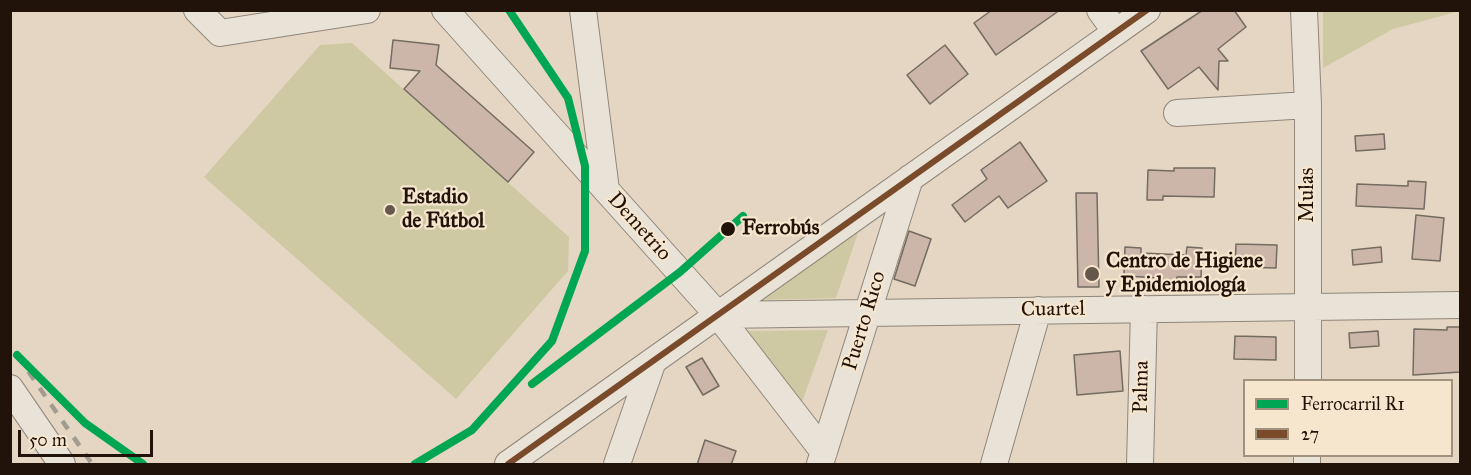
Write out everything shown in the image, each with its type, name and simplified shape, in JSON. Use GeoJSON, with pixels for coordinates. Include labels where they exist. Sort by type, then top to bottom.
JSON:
{"type":"FeatureCollection","features":[{"type":"Feature","properties":{"kind":"street"},"geometry":{"type":"LineString","coordinates":[[197,10],[220,33],[367,10]]}},
{"type":"Feature","properties":{"kind":"street","name":"Demetrio"},"geometry":{"type":"LineString","coordinates":[[445,10],[718,315],[822,458]]}},
{"type":"Feature","properties":{"kind":"street"},"geometry":{"type":"LineString","coordinates":[[583,10],[606,190]]}},
{"type":"Feature","properties":{"kind":"street"},"geometry":{"type":"LineString","coordinates":[[1100,10],[1116,32]]}},
{"type":"Feature","properties":{"kind":"street"},"geometry":{"type":"LineString","coordinates":[[508,465],[1146,10]]}},
{"type":"Feature","properties":{"kind":"street","name":"Mulas"},"geometry":{"type":"LineString","coordinates":[[1304,10],[1308,105],[1308,379]]}},
{"type":"Feature","properties":{"kind":"street"},"geometry":{"type":"LineString","coordinates":[[1177,113],[1308,105]]}},
{"type":"Feature","properties":{"kind":"street","name":"Puerto Rico"},"geometry":{"type":"LineString","coordinates":[[822,458],[910,178]]}},
{"type":"Feature","properties":{"kind":"street","name":"Cuartel"},"geometry":{"type":"LineString","coordinates":[[718,315],[1461,305]]}},
{"type":"Feature","properties":{"kind":"street","name":"Palma"},"geometry":{"type":"LineString","coordinates":[[1140,465],[1144,309]]}},
{"type":"Feature","properties":{"kind":"street"},"geometry":{"type":"LineString","coordinates":[[994,465],[1038,310]]}},
{"type":"Feature","properties":{"kind":"street"},"geometry":{"type":"LineString","coordinates":[[617,465],[653,361]]}},
{"type":"Feature","properties":{"kind":"street"},"geometry":{"type":"LineString","coordinates":[[10,388],[19,415],[62,465]]}},
{"type":"Feature","properties":{"kind":"shaded area"},"geometry":{"type":"Polygon","coordinates":[[[1460,10],[1393,29],[1323,68],[1323,11],[1460,10]]]}},
{"type":"Feature","properties":{"kind":"shaded area","name":"Estadio de Fútbol"},"geometry":{"type":"Polygon","coordinates":[[[352,43],[569,237],[568,271],[456,399],[204,177],[320,45],[352,43]]]}},
{"type":"Feature","properties":{"kind":"shaded area"},"geometry":{"type":"Polygon","coordinates":[[[860,227],[836,298],[757,300],[860,227]]]}},
{"type":"Feature","properties":{"kind":"shaded area"},"geometry":{"type":"Polygon","coordinates":[[[828,330],[802,402],[746,331],[828,330]]]}},
{"type":"Feature","properties":{"kind":"building"},"geometry":{"type":"Polygon","coordinates":[[[992,10],[1060,10],[996,55],[974,23],[992,10]]]}},
{"type":"Feature","properties":{"kind":"building"},"geometry":{"type":"Polygon","coordinates":[[[1203,10],[1234,10],[1246,27],[1218,49],[1228,61],[1219,61],[1218,90],[1199,67],[1168,89],[1141,51],[1203,10]]]}},
{"type":"Feature","properties":{"kind":"building"},"geometry":{"type":"Polygon","coordinates":[[[393,40],[439,45],[436,65],[534,152],[508,182],[404,89],[420,71],[390,68],[393,40]]]}},
{"type":"Feature","properties":{"kind":"building"},"geometry":{"type":"Polygon","coordinates":[[[945,45],[968,74],[930,104],[907,75],[945,45]]]}},
{"type":"Feature","properties":{"kind":"building"},"geometry":{"type":"Polygon","coordinates":[[[1384,134],[1385,149],[1356,151],[1355,136],[1384,134]]]}},
{"type":"Feature","properties":{"kind":"building"},"geometry":{"type":"Polygon","coordinates":[[[1020,142],[1047,181],[1008,208],[999,196],[965,222],[952,205],[987,179],[981,170],[1020,142]]]}},
{"type":"Feature","properties":{"kind":"building"},"geometry":{"type":"Polygon","coordinates":[[[1174,168],[1215,168],[1214,197],[1163,196],[1163,200],[1147,200],[1148,170],[1174,171],[1174,168]]]}},
{"type":"Feature","properties":{"kind":"building"},"geometry":{"type":"Polygon","coordinates":[[[1408,181],[1426,182],[1424,209],[1356,206],[1357,184],[1408,186],[1408,181]]]}},
{"type":"Feature","properties":{"kind":"building"},"geometry":{"type":"Polygon","coordinates":[[[1076,193],[1097,193],[1099,287],[1078,287],[1076,193]]]}},
{"type":"Feature","properties":{"kind":"building"},"geometry":{"type":"Polygon","coordinates":[[[1416,215],[1444,218],[1440,261],[1412,259],[1416,215]]]}},
{"type":"Feature","properties":{"kind":"building"},"geometry":{"type":"Polygon","coordinates":[[[909,231],[931,239],[915,286],[894,279],[909,231]]]}},
{"type":"Feature","properties":{"kind":"building"},"geometry":{"type":"Polygon","coordinates":[[[1236,244],[1277,245],[1276,268],[1235,267],[1236,244]]]}},
{"type":"Feature","properties":{"kind":"building"},"geometry":{"type":"Polygon","coordinates":[[[1125,247],[1141,248],[1141,253],[1186,255],[1187,247],[1202,248],[1201,277],[1177,277],[1177,284],[1161,283],[1161,278],[1124,276],[1125,247]]]}},
{"type":"Feature","properties":{"kind":"building"},"geometry":{"type":"Polygon","coordinates":[[[1381,247],[1382,262],[1353,265],[1352,250],[1381,247]]]}},
{"type":"Feature","properties":{"kind":"building"},"geometry":{"type":"Polygon","coordinates":[[[1447,327],[1461,327],[1461,372],[1413,375],[1414,329],[1447,330],[1447,327]]]}},
{"type":"Feature","properties":{"kind":"building"},"geometry":{"type":"Polygon","coordinates":[[[1378,331],[1379,346],[1350,348],[1349,333],[1378,331]]]}},
{"type":"Feature","properties":{"kind":"building"},"geometry":{"type":"Polygon","coordinates":[[[1235,336],[1276,337],[1276,360],[1234,359],[1235,336]]]}},
{"type":"Feature","properties":{"kind":"building"},"geometry":{"type":"Polygon","coordinates":[[[1120,351],[1123,391],[1077,395],[1074,355],[1120,351]]]}},
{"type":"Feature","properties":{"kind":"building"},"geometry":{"type":"Polygon","coordinates":[[[702,358],[719,386],[703,395],[686,367],[702,358]]]}},
{"type":"Feature","properties":{"kind":"building"},"geometry":{"type":"Polygon","coordinates":[[[705,440],[736,451],[731,465],[697,465],[705,440]]]}},
{"type":"Feature","properties":{"kind":"railway"},"geometry":{"type":"LineString","coordinates":[[472,430],[552,341],[585,251],[585,166],[568,98],[509,10]]}},
{"type":"Feature","properties":{"kind":"railway"},"geometry":{"type":"LineString","coordinates":[[17,355],[92,464]]}},
{"type":"Feature","properties":{"kind":"rail line","name":"R1"},"geometry":{"type":"LineString","coordinates":[[415,464],[472,430],[552,341],[585,251],[585,166],[568,98],[509,10]]}},
{"type":"Feature","properties":{"kind":"rail line","name":"R1"},"geometry":{"type":"LineString","coordinates":[[532,384],[680,272],[743,216]]}},
{"type":"Feature","properties":{"kind":"rail line","name":"R1"},"geometry":{"type":"LineString","coordinates":[[17,355],[85,423],[143,464]]}},
{"type":"Feature","properties":{"kind":"transit line","name":"27"},"geometry":{"type":"LineString","coordinates":[[508,464],[1147,10]]}},
{"type":"Feature","properties":{"kind":"place","name":"Estadio de Fútbol"},"geometry":{"type":"Point","coordinates":[390,210]}},
{"type":"Feature","properties":{"kind":"place","name":"Ferrobús"},"geometry":{"type":"Point","coordinates":[728,229]}},
{"type":"Feature","properties":{"kind":"place","name":"Centro de Higiene y Epidemiología"},"geometry":{"type":"Point","coordinates":[1092,274]}}]}
